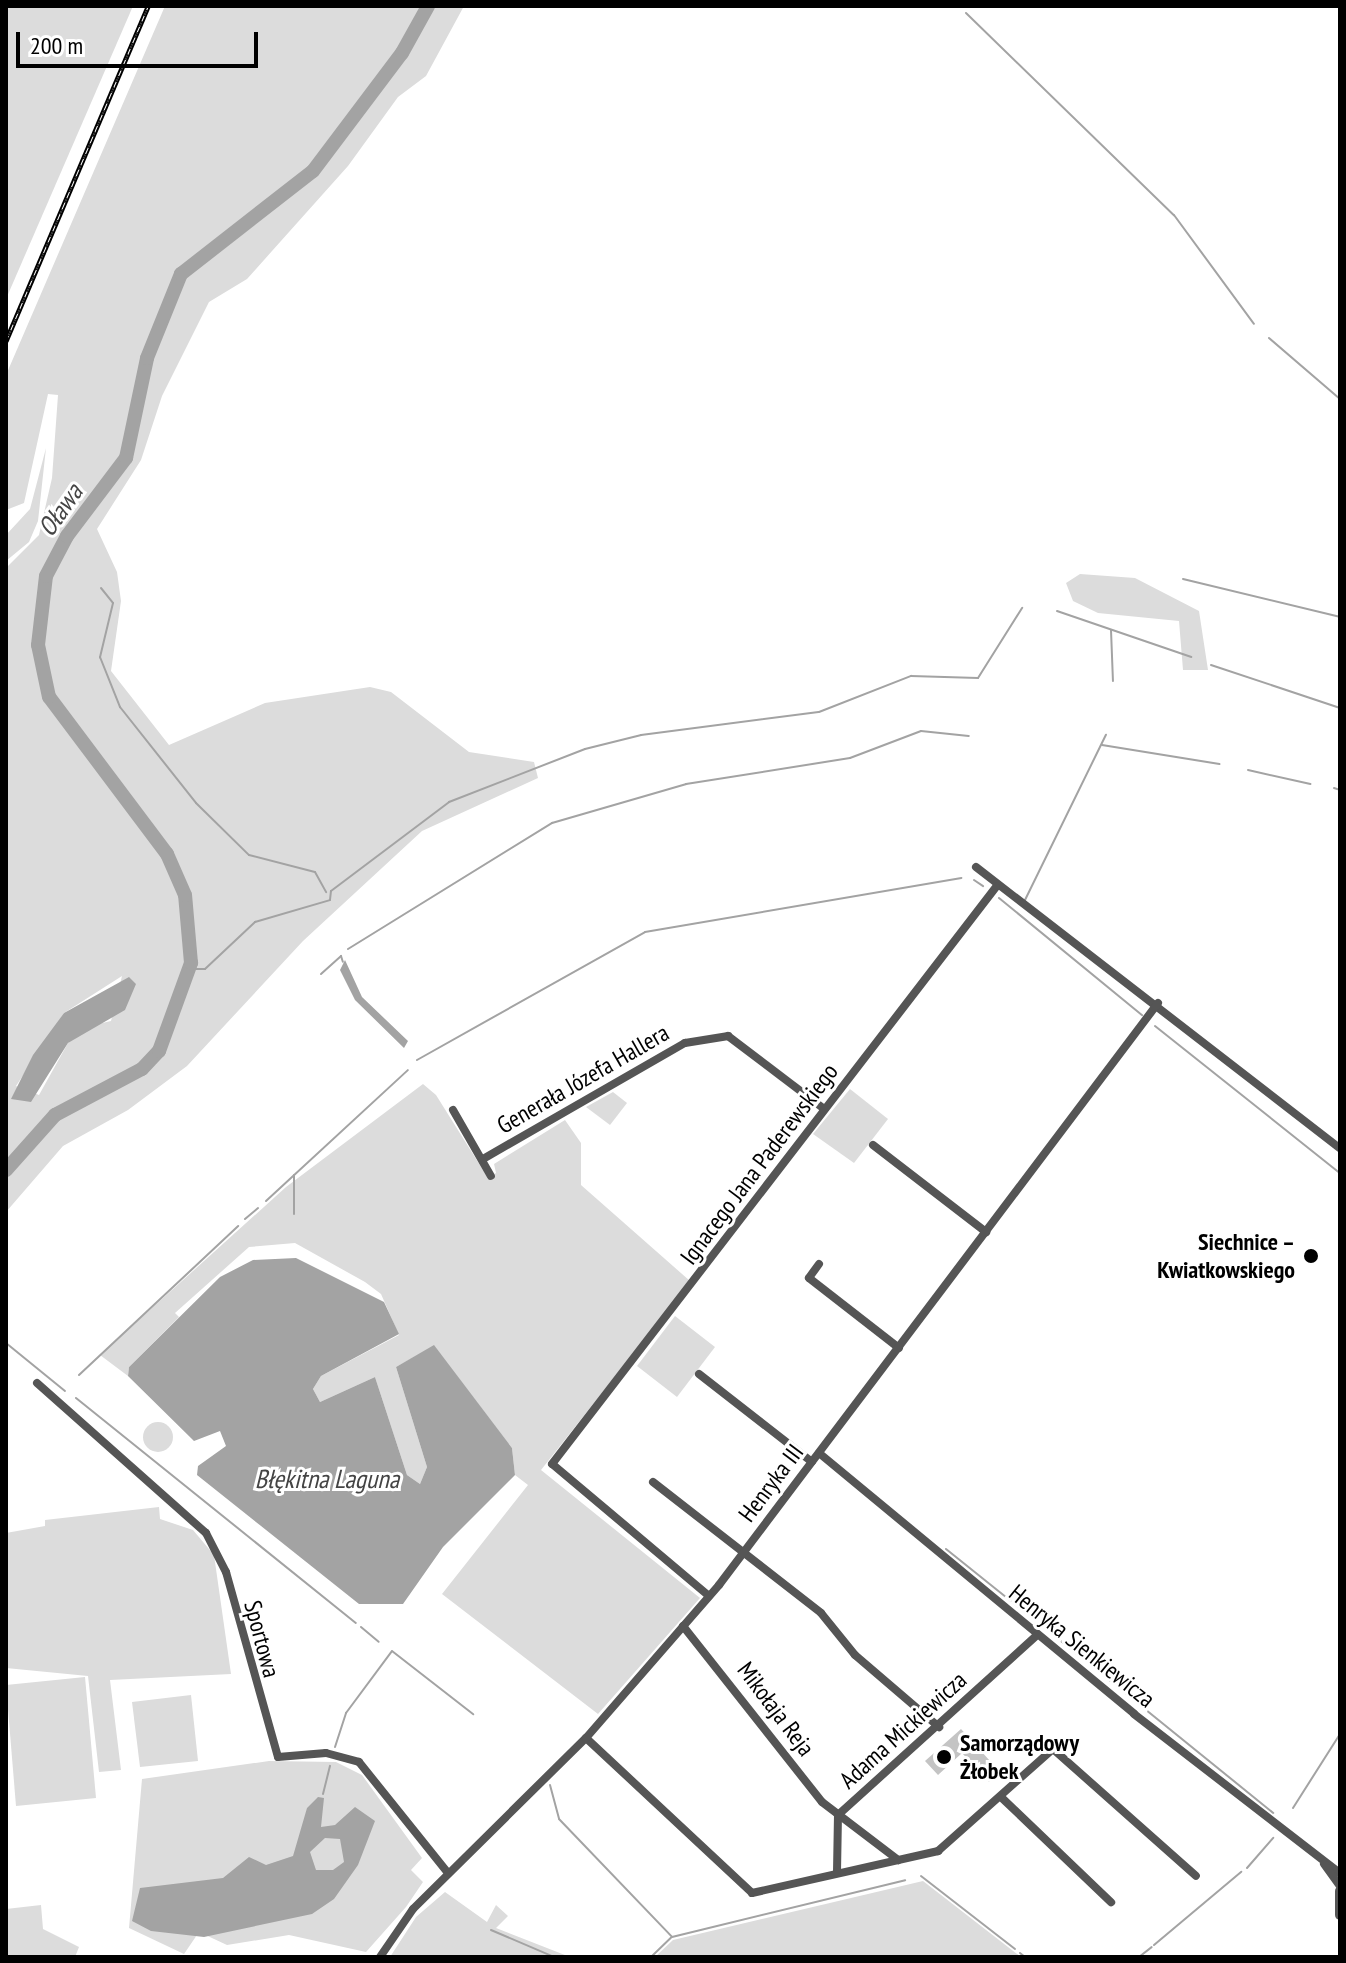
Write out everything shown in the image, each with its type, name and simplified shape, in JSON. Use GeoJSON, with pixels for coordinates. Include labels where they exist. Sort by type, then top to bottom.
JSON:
{"type":"FeatureCollection","features":[{"type":"Feature","properties":{"kind":"street"},"geometry":{"type":"LineString","coordinates":[[976,867],[996,887],[1158,1003],[1340,1148]]}},
{"type":"Feature","properties":{"kind":"street","name":"Ignacego Jana Paderewskiego"},"geometry":{"type":"LineString","coordinates":[[709,1596],[552,1464],[996,887]]}},
{"type":"Feature","properties":{"kind":"street","name":"Henryka III"},"geometry":{"type":"LineString","coordinates":[[380,1957],[448,1873],[586,1738],[709,1596],[1158,1003]]}},
{"type":"Feature","properties":{"kind":"street","name":"Generała Józefa Hallera"},"geometry":{"type":"LineString","coordinates":[[483,1159],[685,1043],[728,1036],[824,1109]]}},
{"type":"Feature","properties":{"kind":"street"},"geometry":{"type":"LineString","coordinates":[[453,1110],[491,1176]]}},
{"type":"Feature","properties":{"kind":"street"},"geometry":{"type":"LineString","coordinates":[[873,1145],[986,1232]]}},
{"type":"Feature","properties":{"kind":"street"},"geometry":{"type":"LineString","coordinates":[[819,1264],[809,1278],[899,1348]]}},
{"type":"Feature","properties":{"kind":"street"},"geometry":{"type":"LineString","coordinates":[[699,1374],[812,1462]]}},
{"type":"Feature","properties":{"kind":"street","name":"Sportowa"},"geometry":{"type":"LineString","coordinates":[[37,1383],[206,1533],[226,1572],[278,1757],[326,1753],[359,1762],[448,1873]]}},
{"type":"Feature","properties":{"kind":"street","name":"Henryka Sienkiewicza"},"geometry":{"type":"LineString","coordinates":[[819,1453],[1037,1635],[1324,1864],[1340,1873]]}},
{"type":"Feature","properties":{"kind":"street"},"geometry":{"type":"LineString","coordinates":[[653,1482],[821,1613],[855,1655],[939,1727]]}},
{"type":"Feature","properties":{"kind":"street","name":"Mikołaja Reja"},"geometry":{"type":"LineString","coordinates":[[683,1626],[838,1815],[898,1860]]}},
{"type":"Feature","properties":{"kind":"street","name":"Adama Mickiewicza"},"geometry":{"type":"LineString","coordinates":[[837,1872],[838,1815],[939,1727],[1037,1635]]}},
{"type":"Feature","properties":{"kind":"street"},"geometry":{"type":"LineString","coordinates":[[586,1738],[746,1891],[943,1848],[1053,1749],[1196,1876]]}},
{"type":"Feature","properties":{"kind":"street"},"geometry":{"type":"LineString","coordinates":[[1002,1798],[1111,1902]]}},
{"type":"Feature","properties":{"kind":"street","name":"Henryka Sienkiewicza"},"geometry":{"type":"LineString","coordinates":[[1324,1864],[1340,1888]]}},
{"type":"Feature","properties":{"kind":"street"},"geometry":{"type":"LineString","coordinates":[[1340,1888],[1340,1915]]}},
{"type":"Feature","properties":{"kind":"shaded area"},"geometry":{"type":"Polygon","coordinates":[[[6,6],[133,6],[6,299],[6,6]]]}},
{"type":"Feature","properties":{"kind":"shaded area"},"geometry":{"type":"Polygon","coordinates":[[[165,6],[464,6],[426,76],[398,97],[348,166],[247,279],[209,302],[162,396],[141,460],[97,529],[117,572],[121,601],[111,671],[169,745],[265,703],[370,687],[391,692],[469,752],[534,762],[538,778],[422,831],[303,941],[187,1066],[128,1110],[63,1146],[6,1212],[6,568],[39,535],[52,478],[58,395],[48,394],[24,503],[6,510],[6,375],[165,6]],[[122,976],[64,1013],[16,1086],[39,1095],[68,1043],[89,1026],[111,1021],[122,976]]]}},
{"type":"Feature","properties":{"kind":"shaded area"},"geometry":{"type":"Polygon","coordinates":[[[46,448],[38,521],[29,542],[6,561],[6,535],[30,509],[46,448]]]}},
{"type":"Feature","properties":{"kind":"shaded area"},"geometry":{"type":"Polygon","coordinates":[[[1080,574],[1135,578],[1199,611],[1208,670],[1183,670],[1179,621],[1098,613],[1073,601],[1066,583],[1080,574]]]}},
{"type":"Feature","properties":{"kind":"shaded area"},"geometry":{"type":"Polygon","coordinates":[[[423,1084],[436,1095],[488,1178],[496,1173],[494,1164],[565,1120],[581,1143],[581,1185],[690,1281],[541,1470],[700,1598],[598,1714],[442,1594],[528,1485],[515,1475],[512,1448],[434,1346],[396,1367],[427,1467],[420,1484],[407,1475],[375,1377],[320,1402],[313,1389],[321,1376],[399,1335],[381,1294],[365,1282],[295,1243],[249,1247],[175,1313],[179,1317],[129,1367],[128,1376],[100,1355],[286,1187],[423,1084]]]}},
{"type":"Feature","properties":{"kind":"shaded area"},"geometry":{"type":"Polygon","coordinates":[[[850,1089],[888,1119],[854,1163],[813,1134],[850,1089]]]}},
{"type":"Feature","properties":{"kind":"shaded area"},"geometry":{"type":"Polygon","coordinates":[[[613,1092],[627,1103],[610,1125],[586,1107],[613,1092]]]}},
{"type":"Feature","properties":{"kind":"shaded area"},"geometry":{"type":"Polygon","coordinates":[[[675,1316],[715,1347],[677,1397],[637,1366],[675,1316]]]}},
{"type":"Feature","properties":{"kind":"shaded area"},"geometry":{"type":"Polygon","coordinates":[[[158,1422],[168,1427],[173,1437],[168,1447],[158,1452],[148,1447],[143,1437],[148,1427],[158,1422]]]}},
{"type":"Feature","properties":{"kind":"shaded area"},"geometry":{"type":"Polygon","coordinates":[[[159,1507],[160,1519],[193,1530],[214,1555],[231,1674],[110,1680],[121,1770],[99,1772],[88,1676],[6,1668],[6,1533],[45,1526],[45,1520],[159,1507]]]}},
{"type":"Feature","properties":{"kind":"shaded area"},"geometry":{"type":"Polygon","coordinates":[[[85,1677],[96,1798],[16,1806],[6,1685],[85,1677]]]}},
{"type":"Feature","properties":{"kind":"shaded area"},"geometry":{"type":"Polygon","coordinates":[[[191,1695],[198,1761],[140,1767],[132,1702],[191,1695]]]}},
{"type":"Feature","properties":{"kind":"shaded area"},"geometry":{"type":"Polygon","coordinates":[[[269,1761],[336,1762],[362,1775],[422,1858],[411,1870],[423,1882],[406,1907],[366,1952],[289,1935],[227,1945],[199,1932],[184,1954],[129,1928],[142,1779],[269,1761]]]}},
{"type":"Feature","properties":{"kind":"shaded area"},"geometry":{"type":"Polygon","coordinates":[[[923,1881],[1021,1957],[655,1957],[673,1940],[923,1881]]]}},
{"type":"Feature","properties":{"kind":"shaded area"},"geometry":{"type":"Polygon","coordinates":[[[445,1892],[487,1922],[496,1905],[508,1916],[496,1928],[570,1957],[390,1957],[416,1917],[445,1892]]]}},
{"type":"Feature","properties":{"kind":"shaded area"},"geometry":{"type":"Polygon","coordinates":[[[41,1905],[43,1929],[79,1947],[75,1957],[6,1957],[6,1909],[41,1905]]]}},
{"type":"Feature","properties":{"kind":"water"},"geometry":{"type":"Polygon","coordinates":[[[345,960],[362,997],[408,1041],[404,1048],[355,1000],[340,970],[345,960]]]}},
{"type":"Feature","properties":{"kind":"water"},"geometry":{"type":"Polygon","coordinates":[[[129,977],[136,984],[125,1010],[68,1043],[31,1102],[11,1099],[33,1055],[64,1013],[129,977]]]}},
{"type":"Feature","properties":{"kind":"water","name":"Błękitna Laguna"},"geometry":{"type":"Polygon","coordinates":[[[296,1258],[384,1302],[399,1334],[321,1376],[313,1389],[320,1402],[375,1377],[407,1475],[420,1484],[427,1467],[396,1367],[434,1345],[512,1448],[515,1475],[443,1547],[403,1604],[359,1604],[197,1475],[198,1466],[226,1446],[220,1431],[194,1441],[128,1376],[129,1367],[220,1277],[253,1260],[296,1258]]]}},
{"type":"Feature","properties":{"kind":"water"},"geometry":{"type":"Polygon","coordinates":[[[318,1797],[324,1798],[321,1827],[335,1825],[355,1807],[375,1821],[358,1865],[334,1899],[312,1914],[204,1937],[151,1931],[132,1921],[140,1888],[223,1878],[249,1857],[266,1865],[293,1856],[307,1808],[318,1797]],[[325,1838],[310,1852],[316,1870],[333,1870],[344,1862],[340,1839],[325,1838]]]}},
{"type":"Feature","properties":{"kind":"building","name":"Samorządowy Żłobek"},"geometry":{"type":"Polygon","coordinates":[[[961,1729],[1000,1772],[989,1782],[962,1753],[938,1775],[925,1761],[961,1729]]]}},
{"type":"Feature","properties":{"kind":"waterway","name":"Oława"},"geometry":{"type":"LineString","coordinates":[[6,1170],[55,1115],[142,1069],[159,1051],[191,963],[185,895],[167,854],[49,697],[38,645],[46,576],[67,536],[126,458],[147,358],[181,274],[313,171],[402,53],[428,6]]}},
{"type":"Feature","properties":{"kind":"waterway"},"geometry":{"type":"LineString","coordinates":[[966,13],[1174,215],[1254,324]]}},
{"type":"Feature","properties":{"kind":"waterway"},"geometry":{"type":"LineString","coordinates":[[1269,338],[1340,399]]}},
{"type":"Feature","properties":{"kind":"waterway"},"geometry":{"type":"LineString","coordinates":[[1183,579],[1340,617]]}},
{"type":"Feature","properties":{"kind":"waterway"},"geometry":{"type":"LineString","coordinates":[[101,588],[113,603],[100,657],[120,707],[196,803],[249,855],[315,872],[326,892]]}},
{"type":"Feature","properties":{"kind":"waterway"},"geometry":{"type":"LineString","coordinates":[[189,969],[205,969],[255,922],[330,900],[331,891],[449,802],[585,749],[641,735],[819,712],[911,676],[978,678],[1022,608]]}},
{"type":"Feature","properties":{"kind":"waterway"},"geometry":{"type":"LineString","coordinates":[[1057,611],[1191,657]]}},
{"type":"Feature","properties":{"kind":"waterway"},"geometry":{"type":"LineString","coordinates":[[1111,630],[1113,681]]}},
{"type":"Feature","properties":{"kind":"waterway"},"geometry":{"type":"LineString","coordinates":[[1211,665],[1340,708]]}},
{"type":"Feature","properties":{"kind":"waterway"},"geometry":{"type":"LineString","coordinates":[[348,949],[552,823],[686,784],[850,758],[921,731],[969,736]]}},
{"type":"Feature","properties":{"kind":"waterway"},"geometry":{"type":"LineString","coordinates":[[1025,900],[1106,735]]}},
{"type":"Feature","properties":{"kind":"waterway"},"geometry":{"type":"LineString","coordinates":[[1102,745],[1219,764]]}},
{"type":"Feature","properties":{"kind":"waterway"},"geometry":{"type":"LineString","coordinates":[[1248,770],[1310,784]]}},
{"type":"Feature","properties":{"kind":"waterway"},"geometry":{"type":"LineString","coordinates":[[1334,788],[1340,790]]}},
{"type":"Feature","properties":{"kind":"waterway"},"geometry":{"type":"LineString","coordinates":[[417,1060],[645,932],[961,878]]}},
{"type":"Feature","properties":{"kind":"waterway"},"geometry":{"type":"LineString","coordinates":[[974,880],[983,886]]}},
{"type":"Feature","properties":{"kind":"waterway"},"geometry":{"type":"LineString","coordinates":[[999,898],[1142,1015]]}},
{"type":"Feature","properties":{"kind":"waterway"},"geometry":{"type":"LineString","coordinates":[[321,974],[341,956],[343,962]]}},
{"type":"Feature","properties":{"kind":"waterway"},"geometry":{"type":"LineString","coordinates":[[1155,1026],[1340,1173]]}},
{"type":"Feature","properties":{"kind":"waterway"},"geometry":{"type":"LineString","coordinates":[[266,1201],[408,1070]]}},
{"type":"Feature","properties":{"kind":"waterway"},"geometry":{"type":"LineString","coordinates":[[294,1175],[294,1214]]}},
{"type":"Feature","properties":{"kind":"waterway"},"geometry":{"type":"LineString","coordinates":[[245,1219],[258,1208]]}},
{"type":"Feature","properties":{"kind":"waterway"},"geometry":{"type":"LineString","coordinates":[[79,1375],[238,1226]]}},
{"type":"Feature","properties":{"kind":"waterway"},"geometry":{"type":"LineString","coordinates":[[6,1343],[65,1391]]}},
{"type":"Feature","properties":{"kind":"waterway"},"geometry":{"type":"LineString","coordinates":[[76,1398],[356,1623]]}},
{"type":"Feature","properties":{"kind":"waterway"},"geometry":{"type":"LineString","coordinates":[[946,1549],[1031,1617]]}},
{"type":"Feature","properties":{"kind":"waterway"},"geometry":{"type":"LineString","coordinates":[[361,1627],[379,1642]]}},
{"type":"Feature","properties":{"kind":"waterway"},"geometry":{"type":"LineString","coordinates":[[1051,1633],[1273,1813]]}},
{"type":"Feature","properties":{"kind":"waterway"},"geometry":{"type":"LineString","coordinates":[[335,1747],[346,1713],[392,1651],[473,1714]]}},
{"type":"Feature","properties":{"kind":"waterway"},"geometry":{"type":"LineString","coordinates":[[1293,1808],[1340,1734]]}},
{"type":"Feature","properties":{"kind":"waterway"},"geometry":{"type":"LineString","coordinates":[[323,1794],[330,1766]]}},
{"type":"Feature","properties":{"kind":"waterway"},"geometry":{"type":"LineString","coordinates":[[550,1785],[559,1819],[672,1937],[905,1880]]}},
{"type":"Feature","properties":{"kind":"waterway"},"geometry":{"type":"LineString","coordinates":[[1247,1868],[1273,1838]]}},
{"type":"Feature","properties":{"kind":"waterway"},"geometry":{"type":"LineString","coordinates":[[1154,1945],[1241,1872]]}},
{"type":"Feature","properties":{"kind":"waterway"},"geometry":{"type":"LineString","coordinates":[[921,1876],[1015,1949]]}},
{"type":"Feature","properties":{"kind":"waterway"},"geometry":{"type":"LineString","coordinates":[[491,1930],[554,1957]]}},
{"type":"Feature","properties":{"kind":"waterway"},"geometry":{"type":"LineString","coordinates":[[651,1957],[671,1938]]}},
{"type":"Feature","properties":{"kind":"waterway"},"geometry":{"type":"LineString","coordinates":[[1139,1957],[1152,1947]]}},
{"type":"Feature","properties":{"kind":"waterway"},"geometry":{"type":"LineString","coordinates":[[1020,1953],[1025,1957]]}},
{"type":"Feature","properties":{"kind":"railway"},"geometry":{"type":"LineString","coordinates":[[6,341],[148,6]]}},
{"type":"Feature","properties":{"kind":"place","name":"Siechnice – Kwiatkowskiego"},"geometry":{"type":"Point","coordinates":[1311,1256]}},
{"type":"Feature","properties":{"kind":"place","name":"Samorządowy Żłobek"},"geometry":{"type":"Point","coordinates":[944,1757]}}]}
